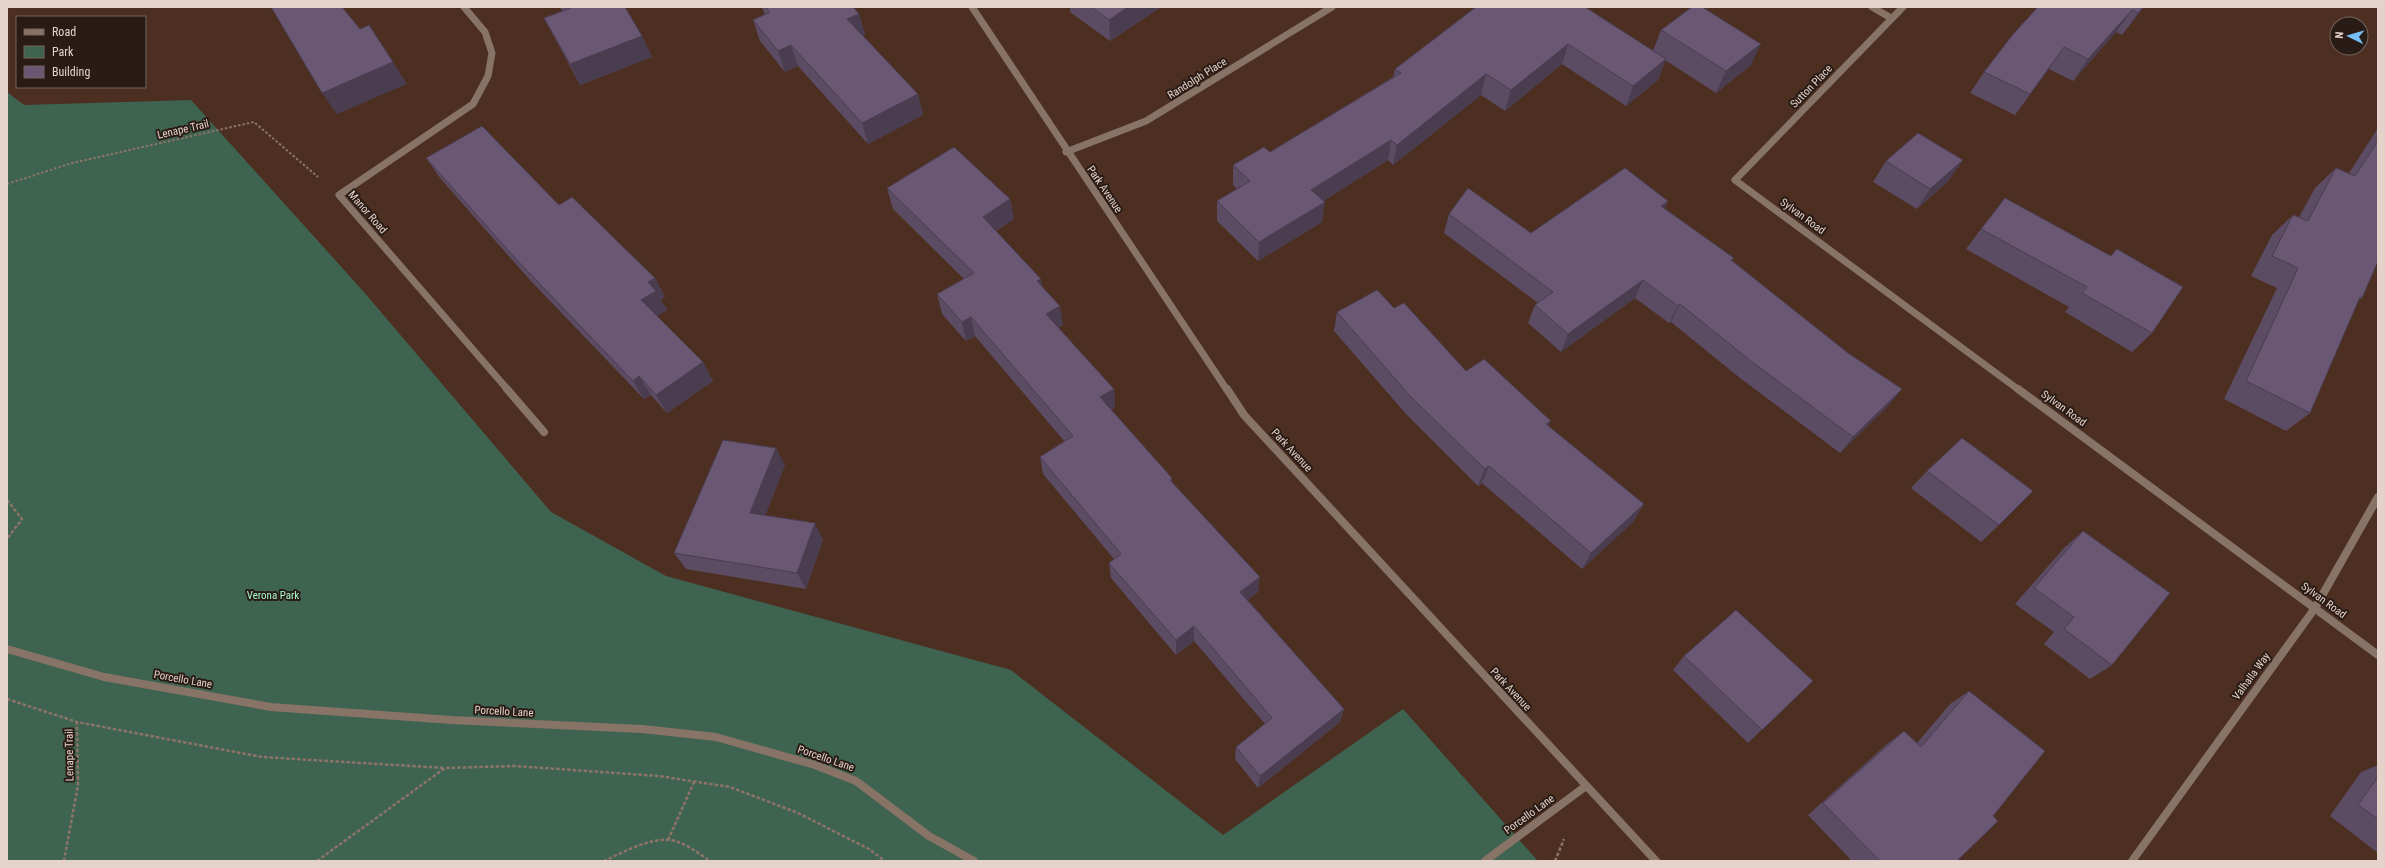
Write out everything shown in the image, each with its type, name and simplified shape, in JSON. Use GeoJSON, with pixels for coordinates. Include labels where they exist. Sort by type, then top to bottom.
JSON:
{"type":"FeatureCollection","features":[{"type":"Feature","properties":{"kind":"street","name":"Manor Road"},"geometry":{"type":"LineString","coordinates":[[464,7],[482,25],[494,55],[487,81],[473,104],[339,195],[544,432]]}},
{"type":"Feature","properties":{"kind":"street","name":"Park Avenue"},"geometry":{"type":"LineString","coordinates":[[972,7],[1066,152],[1244,415],[1656,861]]}},
{"type":"Feature","properties":{"kind":"street","name":"Randolph Place"},"geometry":{"type":"LineString","coordinates":[[1066,152],[1146,121],[1332,7]]}},
{"type":"Feature","properties":{"kind":"street"},"geometry":{"type":"LineString","coordinates":[[1872,7],[1891,18]]}},
{"type":"Feature","properties":{"kind":"street","name":"Sutton Place"},"geometry":{"type":"LineString","coordinates":[[1735,180],[1903,7]]}},
{"type":"Feature","properties":{"kind":"street","name":"Sylvan Road"},"geometry":{"type":"LineString","coordinates":[[1735,180],[2378,655]]}},
{"type":"Feature","properties":{"kind":"street","name":"Valhalla Way"},"geometry":{"type":"LineString","coordinates":[[2132,861],[2315,608],[2378,497]]}},
{"type":"Feature","properties":{"kind":"street","name":"Porcello Lane"},"geometry":{"type":"LineString","coordinates":[[7,649],[104,677],[270,707],[451,720],[642,729],[716,737],[814,765],[856,781],[929,836],[974,861]]}},
{"type":"Feature","properties":{"kind":"street","name":"Porcello Lane"},"geometry":{"type":"LineString","coordinates":[[1485,861],[1586,786]]}},
{"type":"Feature","properties":{"kind":"path","name":"Lenape Trail"},"geometry":{"type":"LineString","coordinates":[[7,184],[72,163],[254,122],[339,195]]}},
{"type":"Feature","properties":{"kind":"path"},"geometry":{"type":"LineString","coordinates":[[7,500],[22,520],[7,539]]}},
{"type":"Feature","properties":{"kind":"path","name":"Lenape Trail"},"geometry":{"type":"LineString","coordinates":[[7,699],[77,722],[78,786],[64,861]]}},
{"type":"Feature","properties":{"kind":"path"},"geometry":{"type":"LineString","coordinates":[[77,722],[262,757],[445,768],[515,766],[695,780],[730,787],[798,813],[869,849],[885,861]]}},
{"type":"Feature","properties":{"kind":"path"},"geometry":{"type":"LineString","coordinates":[[317,861],[445,768]]}},
{"type":"Feature","properties":{"kind":"path"},"geometry":{"type":"LineString","coordinates":[[668,840],[695,780]]}},
{"type":"Feature","properties":{"kind":"path"},"geometry":{"type":"LineString","coordinates":[[604,861],[628,850],[668,840],[702,855],[710,861]]}},
{"type":"Feature","properties":{"kind":"green space","name":"Verona Park"},"geometry":{"type":"Polygon","coordinates":[[[7,92],[24,105],[191,100],[363,291],[551,512],[666,576],[1011,670],[1223,835],[1403,709],[1538,861],[7,861],[7,92]]]}},
{"type":"Feature","properties":{"kind":"building"},"geometry":{"type":"Polygon","coordinates":[[[271,7],[342,7],[360,29],[369,25],[393,62],[322,93],[271,7]]]}},
{"type":"Feature","properties":{"kind":"building"},"geometry":{"type":"Polygon","coordinates":[[[570,7],[625,7],[642,36],[570,64],[544,18],[571,8],[570,7]]]}},
{"type":"Feature","properties":{"kind":"building"},"geometry":{"type":"Polygon","coordinates":[[[765,7],[853,7],[859,14],[847,19],[918,94],[862,123],[791,45],[778,51],[753,20],[770,12],[765,7]]]}},
{"type":"Feature","properties":{"kind":"building"},"geometry":{"type":"Polygon","coordinates":[[[1091,7],[1128,7],[1109,20],[1091,7]]]}},
{"type":"Feature","properties":{"kind":"building"},"geometry":{"type":"Polygon","coordinates":[[[1476,7],[1585,7],[1666,59],[1633,86],[1568,44],[1511,90],[1486,74],[1397,145],[1391,140],[1311,190],[1325,202],[1259,242],[1217,201],[1250,181],[1233,165],[1264,147],[1270,152],[1401,73],[1395,69],[1476,7]]]}},
{"type":"Feature","properties":{"kind":"building"},"geometry":{"type":"Polygon","coordinates":[[[1692,7],[1702,7],[1761,44],[1726,71],[1661,30],[1692,7]]]}},
{"type":"Feature","properties":{"kind":"building"},"geometry":{"type":"Polygon","coordinates":[[[2038,7],[2143,7],[2138,13],[2132,10],[2088,59],[2064,47],[2030,94],[1984,72],[2014,33],[2038,7]]]}},
{"type":"Feature","properties":{"kind":"building"},"geometry":{"type":"Polygon","coordinates":[[[482,126],[559,205],[572,197],[655,278],[648,282],[656,291],[641,300],[703,362],[656,395],[639,376],[633,381],[516,259],[426,158],[482,126]]]}},
{"type":"Feature","properties":{"kind":"building"},"geometry":{"type":"Polygon","coordinates":[[[1918,133],[1963,160],[1930,189],[1886,161],[1918,133]]]}},
{"type":"Feature","properties":{"kind":"building"},"geometry":{"type":"Polygon","coordinates":[[[2378,141],[2378,261],[2362,298],[2360,297],[2310,413],[2246,381],[2298,268],[2272,256],[2293,215],[2308,221],[2336,168],[2355,176],[2378,141]]]}},
{"type":"Feature","properties":{"kind":"building"},"geometry":{"type":"Polygon","coordinates":[[[954,147],[1010,199],[983,217],[1041,279],[1037,281],[1060,306],[1046,314],[1114,389],[1100,397],[1172,478],[1170,480],[1260,577],[1240,592],[1344,709],[1260,776],[1236,747],[1272,718],[1194,626],[1176,640],[1109,563],[1121,554],[1040,457],[1073,436],[971,317],[962,322],[937,294],[974,273],[887,188],[954,147]]]}},
{"type":"Feature","properties":{"kind":"building"},"geometry":{"type":"Polygon","coordinates":[[[1625,168],[1668,201],[1661,206],[1734,258],[1731,260],[1848,353],[1902,389],[1853,437],[1751,361],[1680,304],[1678,306],[1643,280],[1568,334],[1535,305],[1553,292],[1449,214],[1468,188],[1531,233],[1625,168]]]}},
{"type":"Feature","properties":{"kind":"building"},"geometry":{"type":"Polygon","coordinates":[[[2005,198],[2111,256],[2117,249],[2183,287],[2152,333],[2082,293],[2087,287],[1981,229],[2005,198]]]}},
{"type":"Feature","properties":{"kind":"building"},"geometry":{"type":"Polygon","coordinates":[[[1377,290],[1394,308],[1404,303],[1466,371],[1484,359],[1551,421],[1546,424],[1644,504],[1591,553],[1489,466],[1485,469],[1410,396],[1337,312],[1377,290]]]}},
{"type":"Feature","properties":{"kind":"building"},"geometry":{"type":"Polygon","coordinates":[[[1962,438],[2033,491],[1999,525],[1927,471],[1962,438]]]}},
{"type":"Feature","properties":{"kind":"building"},"geometry":{"type":"Polygon","coordinates":[[[723,440],[776,448],[750,513],[815,523],[797,573],[674,553],[723,440]]]}},
{"type":"Feature","properties":{"kind":"building"},"geometry":{"type":"Polygon","coordinates":[[[2083,531],[2170,593],[2112,665],[2064,629],[2074,617],[2034,588],[2083,531]]]}},
{"type":"Feature","properties":{"kind":"building"},"geometry":{"type":"Polygon","coordinates":[[[1736,610],[1813,681],[1762,730],[1684,656],[1736,610]]]}},
{"type":"Feature","properties":{"kind":"building"},"geometry":{"type":"Polygon","coordinates":[[[1969,691],[2045,751],[1993,816],[1998,821],[1957,861],[1880,861],[1823,803],[1904,731],[1921,747],[1969,691]]]}},
{"type":"Feature","properties":{"kind":"building"},"geometry":{"type":"Polygon","coordinates":[[[2378,777],[2378,819],[2358,805],[2378,777]]]}}]}
